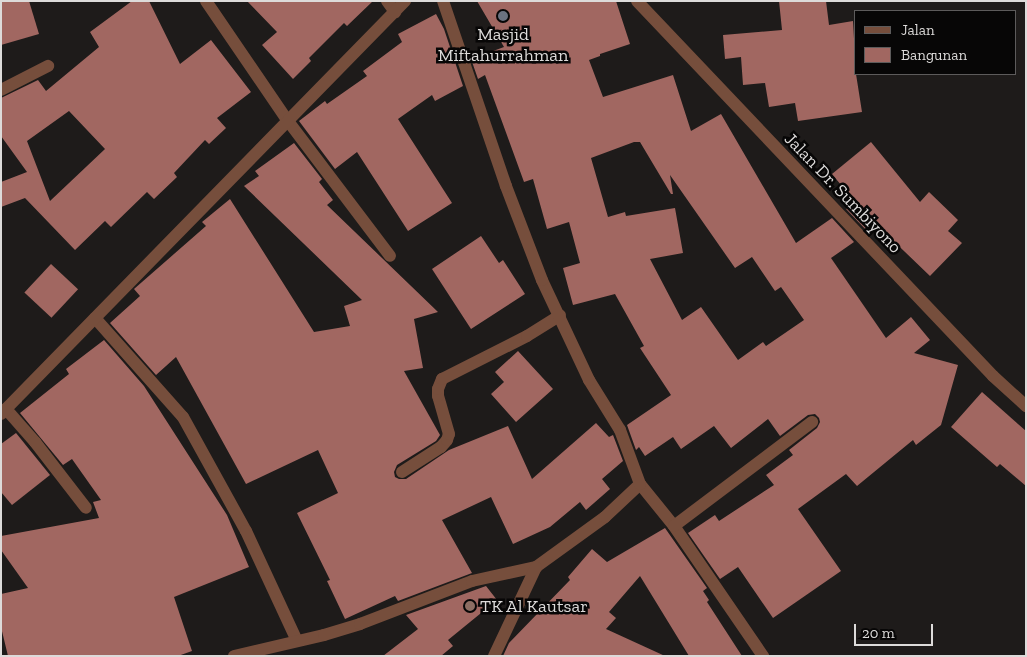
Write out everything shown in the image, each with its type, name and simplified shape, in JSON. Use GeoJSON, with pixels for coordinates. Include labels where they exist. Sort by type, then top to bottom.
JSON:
{"type":"FeatureCollection","features":[{"type":"Feature","properties":{"kind":"street"},"geometry":{"type":"LineString","coordinates":[[206,1],[288,122],[390,256]]}},
{"type":"Feature","properties":{"kind":"street"},"geometry":{"type":"LineString","coordinates":[[386,1],[395,12]]}},
{"type":"Feature","properties":{"kind":"street"},"geometry":{"type":"LineString","coordinates":[[86,508],[4,411],[406,1]]}},
{"type":"Feature","properties":{"kind":"street"},"geometry":{"type":"LineString","coordinates":[[444,1],[506,186],[542,280],[589,380],[620,430],[640,484],[674,526],[763,656]]}},
{"type":"Feature","properties":{"kind":"street","name":"Jalan Dr. Sumbiyono"},"geometry":{"type":"LineString","coordinates":[[637,1],[993,376],[1026,406]]}},
{"type":"Feature","properties":{"kind":"street"},"geometry":{"type":"LineString","coordinates":[[1,90],[48,66]]}},
{"type":"Feature","properties":{"kind":"street"},"geometry":{"type":"LineString","coordinates":[[402,472],[441,447],[447,440],[449,434],[438,396],[438,388],[442,379],[528,336],[560,315]]}},
{"type":"Feature","properties":{"kind":"street"},"geometry":{"type":"LineString","coordinates":[[95,318],[183,417],[200,444],[246,531],[297,641]]}},
{"type":"Feature","properties":{"kind":"street"},"geometry":{"type":"LineString","coordinates":[[674,526],[812,422]]}},
{"type":"Feature","properties":{"kind":"street"},"geometry":{"type":"LineString","coordinates":[[234,656],[360,624],[472,581],[536,567],[605,516],[640,484]]}},
{"type":"Feature","properties":{"kind":"street"},"geometry":{"type":"LineString","coordinates":[[494,656],[536,567]]}},
{"type":"Feature","properties":{"kind":"building"},"geometry":{"type":"Polygon","coordinates":[[[1,1],[29,1],[39,34],[1,45],[1,1]]]}},
{"type":"Feature","properties":{"kind":"building"},"geometry":{"type":"Polygon","coordinates":[[[132,1],[149,1],[180,64],[211,40],[251,92],[217,118],[226,128],[209,144],[205,140],[174,173],[177,177],[154,199],[147,192],[111,227],[105,221],[75,250],[25,198],[1,207],[1,182],[27,172],[1,136],[1,98],[38,80],[46,91],[99,47],[90,32],[132,1]],[[69,111],[27,141],[50,201],[105,149],[69,111]]]}},
{"type":"Feature","properties":{"kind":"building"},"geometry":{"type":"Polygon","coordinates":[[[247,1],[373,1],[347,26],[344,23],[309,58],[311,61],[293,79],[262,45],[277,32],[247,1]]]}},
{"type":"Feature","properties":{"kind":"building"},"geometry":{"type":"Polygon","coordinates":[[[477,1],[616,1],[630,44],[600,54],[600,56],[589,60],[603,97],[673,75],[691,131],[721,114],[796,243],[832,218],[854,242],[831,258],[886,338],[911,317],[930,340],[914,353],[958,365],[941,425],[916,445],[913,440],[857,486],[846,474],[798,509],[841,571],[773,618],[738,567],[720,579],[688,533],[715,515],[719,521],[774,485],[766,475],[793,455],[789,450],[817,428],[820,422],[819,418],[815,414],[808,415],[780,436],[768,419],[731,448],[714,426],[681,449],[673,437],[645,456],[639,447],[636,450],[627,425],[671,395],[640,348],[644,346],[615,294],[573,305],[563,268],[580,263],[569,222],[547,229],[533,179],[524,182],[485,75],[478,79],[471,59],[504,47],[477,1]],[[634,142],[591,158],[608,217],[625,212],[626,216],[675,208],[683,253],[650,259],[682,320],[701,307],[738,360],[763,342],[766,346],[804,320],[781,287],[775,291],[752,257],[735,268],[670,175],[673,194],[671,194],[640,142],[634,142]]]}},
{"type":"Feature","properties":{"kind":"building"},"geometry":{"type":"Polygon","coordinates":[[[779,1],[826,1],[829,25],[853,21],[854,75],[856,75],[862,112],[798,121],[795,103],[769,107],[765,83],[743,85],[741,57],[725,59],[723,35],[782,30],[779,1]]]}},
{"type":"Feature","properties":{"kind":"building"},"geometry":{"type":"Polygon","coordinates":[[[436,14],[444,29],[463,86],[435,101],[432,95],[398,119],[452,203],[408,231],[357,152],[335,169],[299,121],[325,101],[327,104],[367,76],[363,71],[402,42],[398,34],[436,14]]]}},
{"type":"Feature","properties":{"kind":"building"},"geometry":{"type":"Polygon","coordinates":[[[871,142],[920,202],[929,192],[958,220],[948,231],[962,243],[930,276],[879,227],[868,232],[846,209],[855,202],[832,174],[871,142]]]}},
{"type":"Feature","properties":{"kind":"building"},"geometry":{"type":"Polygon","coordinates":[[[294,143],[322,179],[319,182],[333,200],[327,205],[438,312],[414,319],[423,368],[404,371],[440,435],[436,441],[397,465],[394,472],[395,477],[406,479],[449,450],[508,426],[532,479],[596,423],[609,437],[613,435],[623,461],[602,479],[610,489],[586,510],[580,502],[550,527],[513,544],[491,497],[442,520],[472,573],[398,601],[395,596],[345,619],[327,581],[330,580],[297,513],[338,493],[318,450],[246,484],[176,357],[156,375],[110,323],[140,296],[134,289],[206,226],[202,222],[230,199],[314,332],[350,326],[344,306],[362,300],[244,186],[259,176],[255,171],[294,143]]]}},
{"type":"Feature","properties":{"kind":"building"},"geometry":{"type":"Polygon","coordinates":[[[481,236],[499,263],[503,260],[525,294],[471,329],[432,269],[481,236]]]}},
{"type":"Feature","properties":{"kind":"building"},"geometry":{"type":"Polygon","coordinates":[[[51,264],[78,289],[51,318],[24,293],[51,264]]]}},
{"type":"Feature","properties":{"kind":"building"},"geometry":{"type":"Polygon","coordinates":[[[104,340],[144,386],[227,515],[249,567],[174,597],[192,651],[178,656],[8,656],[1,627],[1,594],[28,588],[1,550],[1,536],[99,518],[93,502],[101,500],[72,459],[63,465],[20,413],[69,374],[66,369],[104,340]]]}},
{"type":"Feature","properties":{"kind":"building"},"geometry":{"type":"Polygon","coordinates":[[[518,351],[553,389],[516,422],[491,394],[504,382],[495,372],[518,351]]]}},
{"type":"Feature","properties":{"kind":"building"},"geometry":{"type":"Polygon","coordinates":[[[982,392],[1026,431],[1026,486],[1000,464],[997,467],[951,427],[982,392]]]}},
{"type":"Feature","properties":{"kind":"building"},"geometry":{"type":"Polygon","coordinates":[[[16,433],[50,475],[12,505],[1,492],[1,444],[16,433]]]}},
{"type":"Feature","properties":{"kind":"building"},"geometry":{"type":"Polygon","coordinates":[[[665,528],[707,588],[703,591],[709,600],[707,602],[742,656],[689,656],[640,576],[609,612],[616,618],[606,629],[665,656],[503,656],[509,643],[570,580],[568,577],[592,549],[607,562],[665,528]]]}},
{"type":"Feature","properties":{"kind":"building"},"geometry":{"type":"Polygon","coordinates":[[[486,586],[497,600],[448,640],[453,646],[441,656],[383,656],[418,629],[406,615],[486,586]]]}},
{"type":"Feature","properties":{"kind":"place","name":"Masjid Miftahurrahman"},"geometry":{"type":"Point","coordinates":[503,16]}},
{"type":"Feature","properties":{"kind":"place","name":"TK Al Kautsar"},"geometry":{"type":"Point","coordinates":[470,606]}}]}
